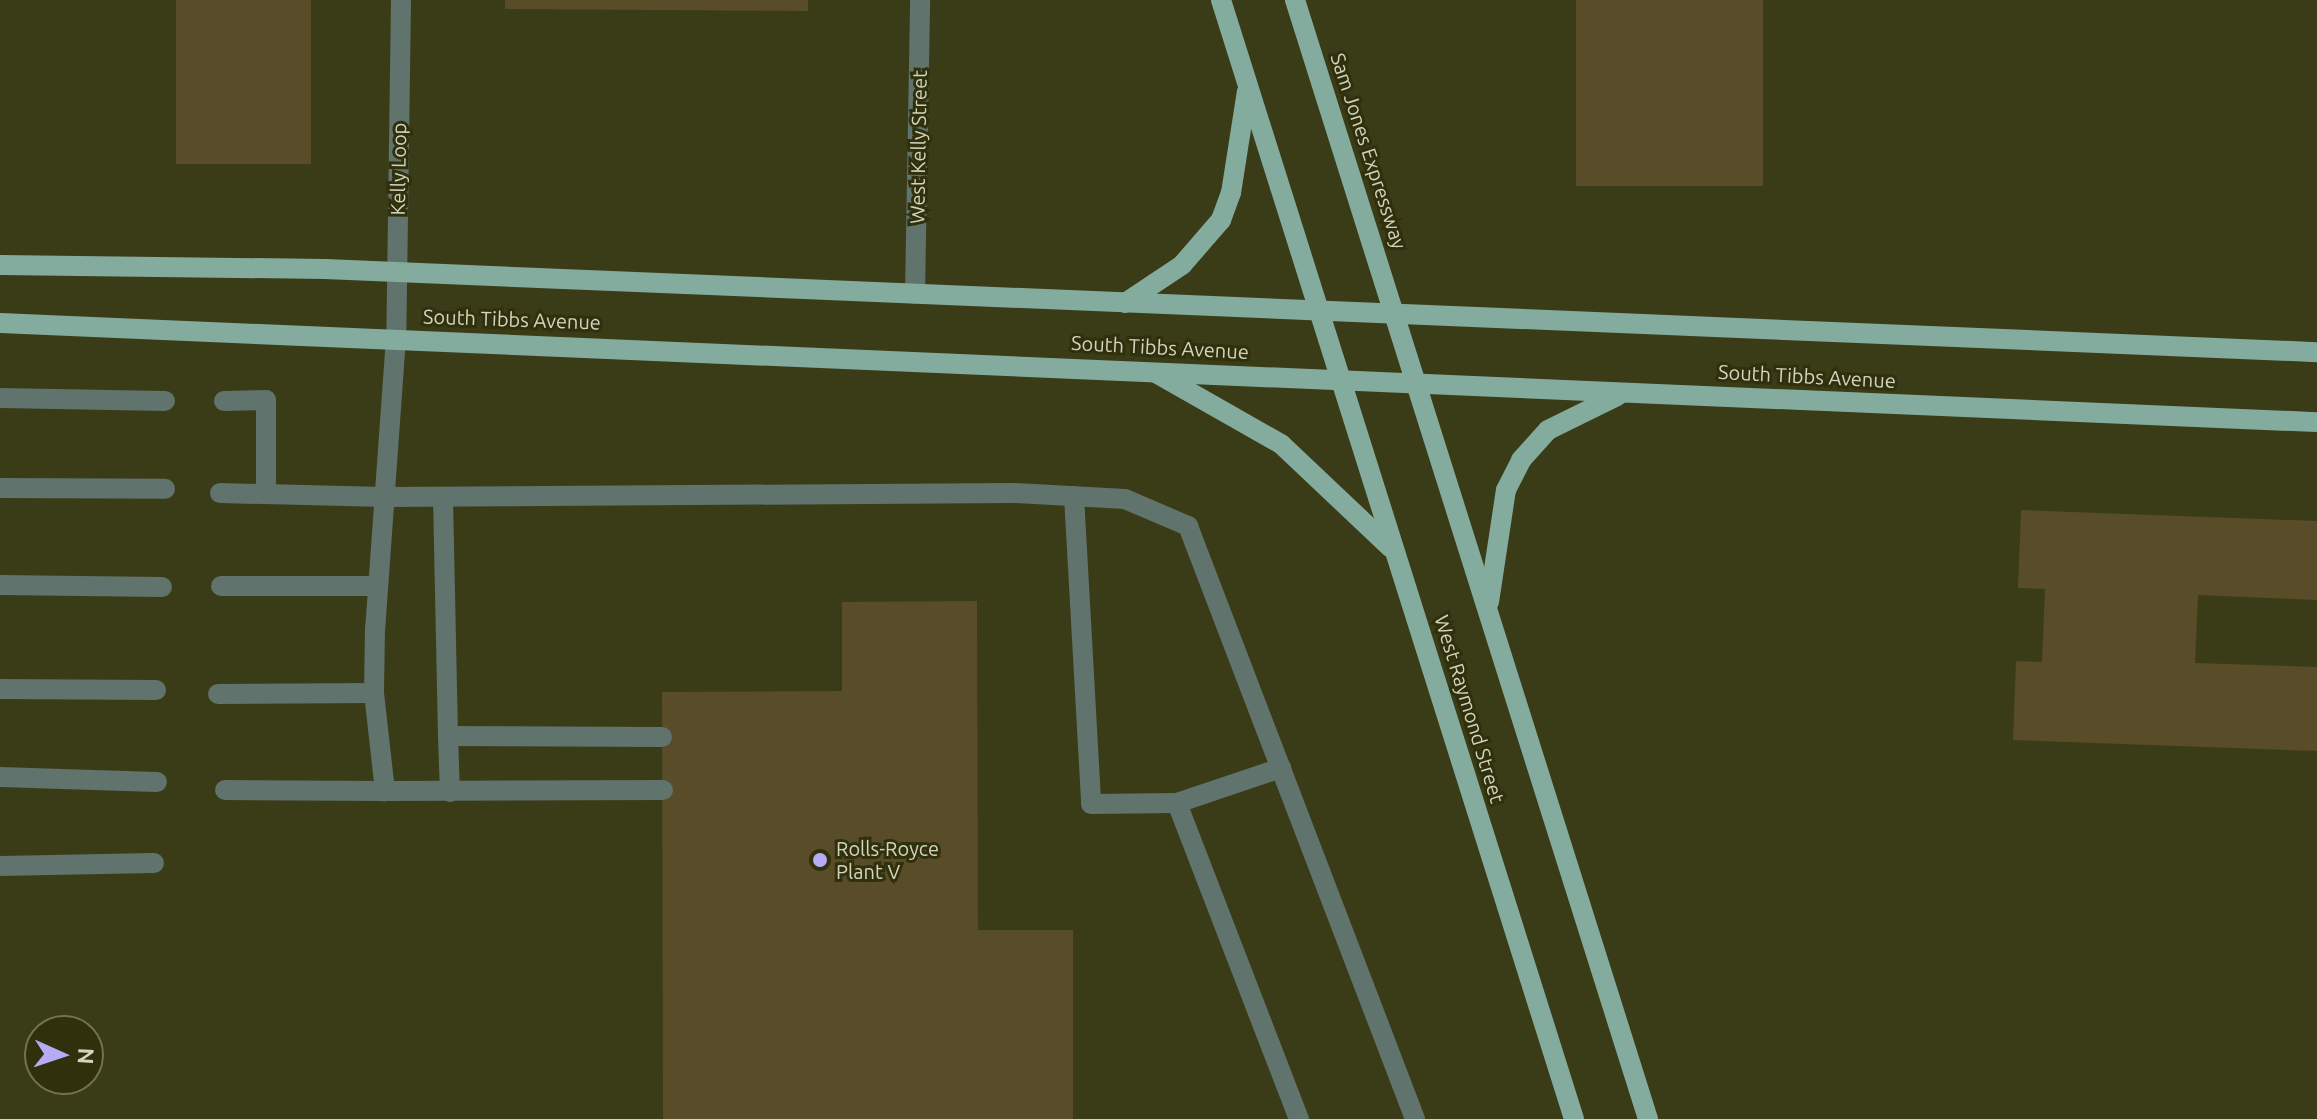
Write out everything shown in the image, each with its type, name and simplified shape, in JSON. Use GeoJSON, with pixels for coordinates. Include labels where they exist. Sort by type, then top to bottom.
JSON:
{"type":"FeatureCollection","features":[{"type":"Feature","properties":{"kind":"main road"},"geometry":{"type":"LineString","coordinates":[[1221,0],[1320,314]]}},
{"type":"Feature","properties":{"kind":"main road","name":"Sam Jones Expressway"},"geometry":{"type":"LineString","coordinates":[[1295,0],[1396,317]]}},
{"type":"Feature","properties":{"kind":"main road"},"geometry":{"type":"LineString","coordinates":[[1125,303],[1182,265],[1221,220],[1231,193],[1248,87]]}},
{"type":"Feature","properties":{"kind":"main road","name":"South Tibbs Avenue"},"geometry":{"type":"LineString","coordinates":[[0,265],[397,272],[1320,314],[2317,352]]}},
{"type":"Feature","properties":{"kind":"main road","name":"West Raymond Street"},"geometry":{"type":"LineString","coordinates":[[1320,314],[1574,1119]]}},
{"type":"Feature","properties":{"kind":"main road"},"geometry":{"type":"LineString","coordinates":[[1396,317],[1648,1119]]}},
{"type":"Feature","properties":{"kind":"main road","name":"South Tibbs Avenue"},"geometry":{"type":"LineString","coordinates":[[0,323],[2317,422]]}},
{"type":"Feature","properties":{"kind":"main road"},"geometry":{"type":"LineString","coordinates":[[1152,371],[1281,444],[1395,553]]}},
{"type":"Feature","properties":{"kind":"main road"},"geometry":{"type":"LineString","coordinates":[[1488,613],[1500,517],[1521,460],[1548,430],[1583,409],[1627,393]]}},
{"type":"Feature","properties":{"kind":"street","name":"Kelly Loop"},"geometry":{"type":"LineString","coordinates":[[385,791],[374,693],[377,586],[396,338],[401,0]]}},
{"type":"Feature","properties":{"kind":"street","name":"West Kelly Street"},"geometry":{"type":"LineString","coordinates":[[915,294],[920,0]]}},
{"type":"Feature","properties":{"kind":"street"},"geometry":{"type":"LineString","coordinates":[[0,398],[165,401]]}},
{"type":"Feature","properties":{"kind":"street"},"geometry":{"type":"LineString","coordinates":[[224,401],[266,400],[266,494]]}},
{"type":"Feature","properties":{"kind":"street"},"geometry":{"type":"LineString","coordinates":[[0,488],[165,489]]}},
{"type":"Feature","properties":{"kind":"street"},"geometry":{"type":"LineString","coordinates":[[220,493],[385,497],[1074,496],[1125,499],[1188,526],[1415,1119]]}},
{"type":"Feature","properties":{"kind":"street"},"geometry":{"type":"LineString","coordinates":[[1074,496],[1091,804],[1177,803],[1281,768]]}},
{"type":"Feature","properties":{"kind":"street"},"geometry":{"type":"LineString","coordinates":[[443,497],[450,792]]}},
{"type":"Feature","properties":{"kind":"street"},"geometry":{"type":"LineString","coordinates":[[0,585],[162,587]]}},
{"type":"Feature","properties":{"kind":"street"},"geometry":{"type":"LineString","coordinates":[[221,586],[377,586]]}},
{"type":"Feature","properties":{"kind":"street"},"geometry":{"type":"LineString","coordinates":[[0,689],[156,690]]}},
{"type":"Feature","properties":{"kind":"street"},"geometry":{"type":"LineString","coordinates":[[218,694],[374,693]]}},
{"type":"Feature","properties":{"kind":"street"},"geometry":{"type":"LineString","coordinates":[[448,736],[662,737]]}},
{"type":"Feature","properties":{"kind":"street"},"geometry":{"type":"LineString","coordinates":[[0,777],[157,782]]}},
{"type":"Feature","properties":{"kind":"street"},"geometry":{"type":"LineString","coordinates":[[225,790],[663,790]]}},
{"type":"Feature","properties":{"kind":"street"},"geometry":{"type":"LineString","coordinates":[[1177,803],[1299,1119]]}},
{"type":"Feature","properties":{"kind":"street"},"geometry":{"type":"LineString","coordinates":[[0,866],[154,863]]}},
{"type":"Feature","properties":{"kind":"building"},"geometry":{"type":"Polygon","coordinates":[[[176,0],[311,0],[311,164],[176,164],[176,0]]]}},
{"type":"Feature","properties":{"kind":"building"},"geometry":{"type":"Polygon","coordinates":[[[505,0],[808,0],[808,11],[505,9],[505,0]]]}},
{"type":"Feature","properties":{"kind":"building"},"geometry":{"type":"Polygon","coordinates":[[[1576,0],[1763,0],[1763,186],[1576,186],[1576,0]]]}},
{"type":"Feature","properties":{"kind":"building"},"geometry":{"type":"Polygon","coordinates":[[[2021,510],[2317,521],[2317,600],[2198,595],[2195,663],[2317,667],[2317,751],[2013,740],[2016,661],[2042,662],[2045,589],[2018,588],[2021,510]]]}},
{"type":"Feature","properties":{"kind":"building","name":"Rolls-Royce Plant V"},"geometry":{"type":"Polygon","coordinates":[[[977,601],[978,930],[1073,930],[1073,1119],[663,1119],[662,692],[842,691],[842,602],[977,601]]]}},
{"type":"Feature","properties":{"kind":"place","name":"Rolls-Royce Plant V"},"geometry":{"type":"Point","coordinates":[820,860]}}]}
